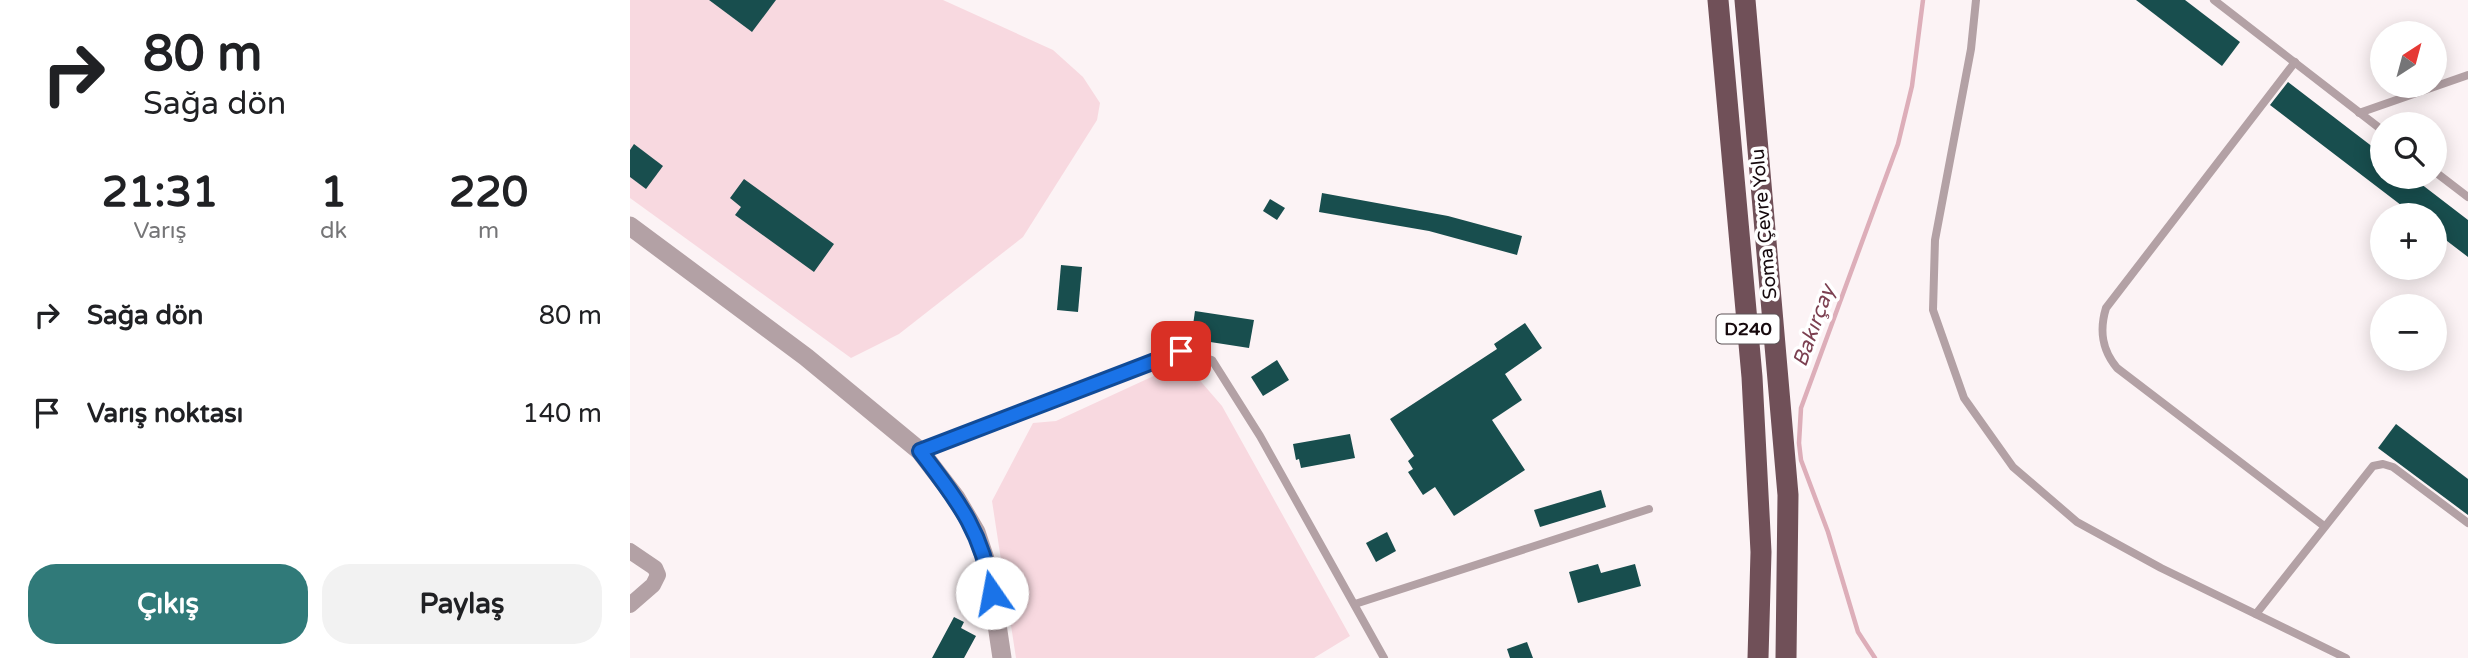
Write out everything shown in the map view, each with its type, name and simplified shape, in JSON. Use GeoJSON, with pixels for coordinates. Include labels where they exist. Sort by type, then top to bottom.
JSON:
{"type":"FeatureCollection","features":[{"type":"Feature","properties":{"kind":"highway","name":"Soma Çevre Yolu"},"geometry":{"type":"LineString","coordinates":[[1718,0],[1752,377],[1761,552],[1758,658]]}},
{"type":"Feature","properties":{"kind":"highway","name":"Soma Çevre Yolu"},"geometry":{"type":"LineString","coordinates":[[1745,0],[1788,495],[1786,658]]}},
{"type":"Feature","properties":{"kind":"street"},"geometry":{"type":"LineString","coordinates":[[630,226],[806,357],[920,451],[956,498],[976,532],[989,571],[1002,658]]}},
{"type":"Feature","properties":{"kind":"street"},"geometry":{"type":"LineString","coordinates":[[630,551],[655,568],[659,575],[653,585],[630,605]]}},
{"type":"Feature","properties":{"kind":"lane"},"geometry":{"type":"LineString","coordinates":[[1976,0],[1971,49],[1936,240],[1933,310],[1964,398],[2013,467],[2077,522],[2161,568],[2346,658]]}},
{"type":"Feature","properties":{"kind":"lane"},"geometry":{"type":"LineString","coordinates":[[2214,0],[2370,121]]}},
{"type":"Feature","properties":{"kind":"lane"},"geometry":{"type":"LineString","coordinates":[[2295,62],[2111,301],[2103,317],[2102,335],[2106,353],[2117,368],[2324,526]]}},
{"type":"Feature","properties":{"kind":"lane"},"geometry":{"type":"LineString","coordinates":[[2359,113],[2468,75]]}},
{"type":"Feature","properties":{"kind":"lane"},"geometry":{"type":"LineString","coordinates":[[2447,181],[2468,197]]}},
{"type":"Feature","properties":{"kind":"lane"},"geometry":{"type":"LineString","coordinates":[[920,451],[1181,351],[1212,360],[1260,436],[1384,658]]}},
{"type":"Feature","properties":{"kind":"lane"},"geometry":{"type":"LineString","coordinates":[[2256,614],[2369,468],[2383,464],[2393,467],[2468,523]]}},
{"type":"Feature","properties":{"kind":"lane"},"geometry":{"type":"LineString","coordinates":[[1355,604],[1648,509]]}},
{"type":"Feature","properties":{"kind":"shaded area"},"geometry":{"type":"Polygon","coordinates":[[[630,0],[943,0],[1053,50],[1083,77],[1100,103],[1097,120],[1023,237],[899,334],[851,358],[630,198],[630,0]]]}},
{"type":"Feature","properties":{"kind":"shaded area"},"geometry":{"type":"Polygon","coordinates":[[[1184,362],[1222,406],[1350,636],[1314,658],[1016,658],[992,501],[1033,423],[1056,421],[1184,362]]]}},
{"type":"Feature","properties":{"kind":"building"},"geometry":{"type":"Polygon","coordinates":[[[709,0],[776,0],[752,32],[709,0]]]}},
{"type":"Feature","properties":{"kind":"building"},"geometry":{"type":"Polygon","coordinates":[[[2136,0],[2185,0],[2240,42],[2222,66],[2136,0]]]}},
{"type":"Feature","properties":{"kind":"building"},"geometry":{"type":"Polygon","coordinates":[[[2288,82],[2370,145],[2370,181],[2270,105],[2288,82]]]}},
{"type":"Feature","properties":{"kind":"building"},"geometry":{"type":"Polygon","coordinates":[[[634,144],[663,166],[646,189],[630,177],[630,150],[634,144]]]}},
{"type":"Feature","properties":{"kind":"building"},"geometry":{"type":"Polygon","coordinates":[[[744,179],[834,244],[814,272],[735,215],[741,207],[730,198],[744,179]]]}},
{"type":"Feature","properties":{"kind":"building"},"geometry":{"type":"Polygon","coordinates":[[[2380,189],[2428,189],[2446,203],[2398,203],[2380,189]]]}},
{"type":"Feature","properties":{"kind":"building"},"geometry":{"type":"Polygon","coordinates":[[[1322,193],[1448,216],[1522,236],[1517,255],[1429,231],[1319,212],[1322,193]]]}},
{"type":"Feature","properties":{"kind":"building"},"geometry":{"type":"Polygon","coordinates":[[[1270,199],[1285,208],[1277,220],[1263,211],[1270,199]]]}},
{"type":"Feature","properties":{"kind":"building"},"geometry":{"type":"Polygon","coordinates":[[[2447,204],[2468,220],[2468,257],[2447,241],[2447,204]]]}},
{"type":"Feature","properties":{"kind":"building"},"geometry":{"type":"Polygon","coordinates":[[[1061,265],[1082,267],[1078,312],[1057,310],[1061,265]]]}},
{"type":"Feature","properties":{"kind":"building"},"geometry":{"type":"Polygon","coordinates":[[[1195,311],[1254,320],[1249,348],[1191,339],[1195,311]]]}},
{"type":"Feature","properties":{"kind":"building"},"geometry":{"type":"Polygon","coordinates":[[[1525,323],[1542,348],[1505,374],[1522,400],[1492,420],[1525,470],[1454,516],[1435,487],[1423,495],[1408,472],[1413,469],[1408,461],[1414,456],[1390,419],[1497,349],[1494,344],[1525,323]]]}},
{"type":"Feature","properties":{"kind":"building"},"geometry":{"type":"Polygon","coordinates":[[[1277,360],[1289,380],[1263,396],[1251,377],[1277,360]]]}},
{"type":"Feature","properties":{"kind":"building"},"geometry":{"type":"Polygon","coordinates":[[[2396,424],[2468,479],[2468,515],[2378,448],[2396,424]]]}},
{"type":"Feature","properties":{"kind":"building"},"geometry":{"type":"Polygon","coordinates":[[[1350,434],[1355,458],[1301,468],[1299,459],[1296,460],[1293,444],[1350,434]]]}},
{"type":"Feature","properties":{"kind":"building"},"geometry":{"type":"Polygon","coordinates":[[[1601,490],[1606,507],[1540,527],[1534,510],[1601,490]]]}},
{"type":"Feature","properties":{"kind":"building"},"geometry":{"type":"Polygon","coordinates":[[[1387,532],[1396,551],[1376,562],[1366,543],[1387,532]]]}},
{"type":"Feature","properties":{"kind":"building"},"geometry":{"type":"Polygon","coordinates":[[[1598,564],[1601,573],[1635,564],[1641,586],[1578,603],[1569,572],[1598,564]]]}},
{"type":"Feature","properties":{"kind":"building"},"geometry":{"type":"Polygon","coordinates":[[[954,617],[964,622],[961,628],[976,636],[964,658],[932,658],[954,617]]]}},
{"type":"Feature","properties":{"kind":"building"},"geometry":{"type":"Polygon","coordinates":[[[1527,642],[1533,658],[1510,658],[1507,649],[1527,642]]]}},
{"type":"Feature","properties":{"kind":"waterway","name":"Bakırçay"},"geometry":{"type":"LineString","coordinates":[[1875,658],[1858,632],[1828,532],[1801,460],[1801,408],[1898,144],[1912,86],[1923,0]]}},
{"type":"Feature","properties":{"kind":"route"},"geometry":{"type":"LineString","coordinates":[[992,593],[989,571],[976,532],[956,498],[920,451],[1181,351]]}}]}
